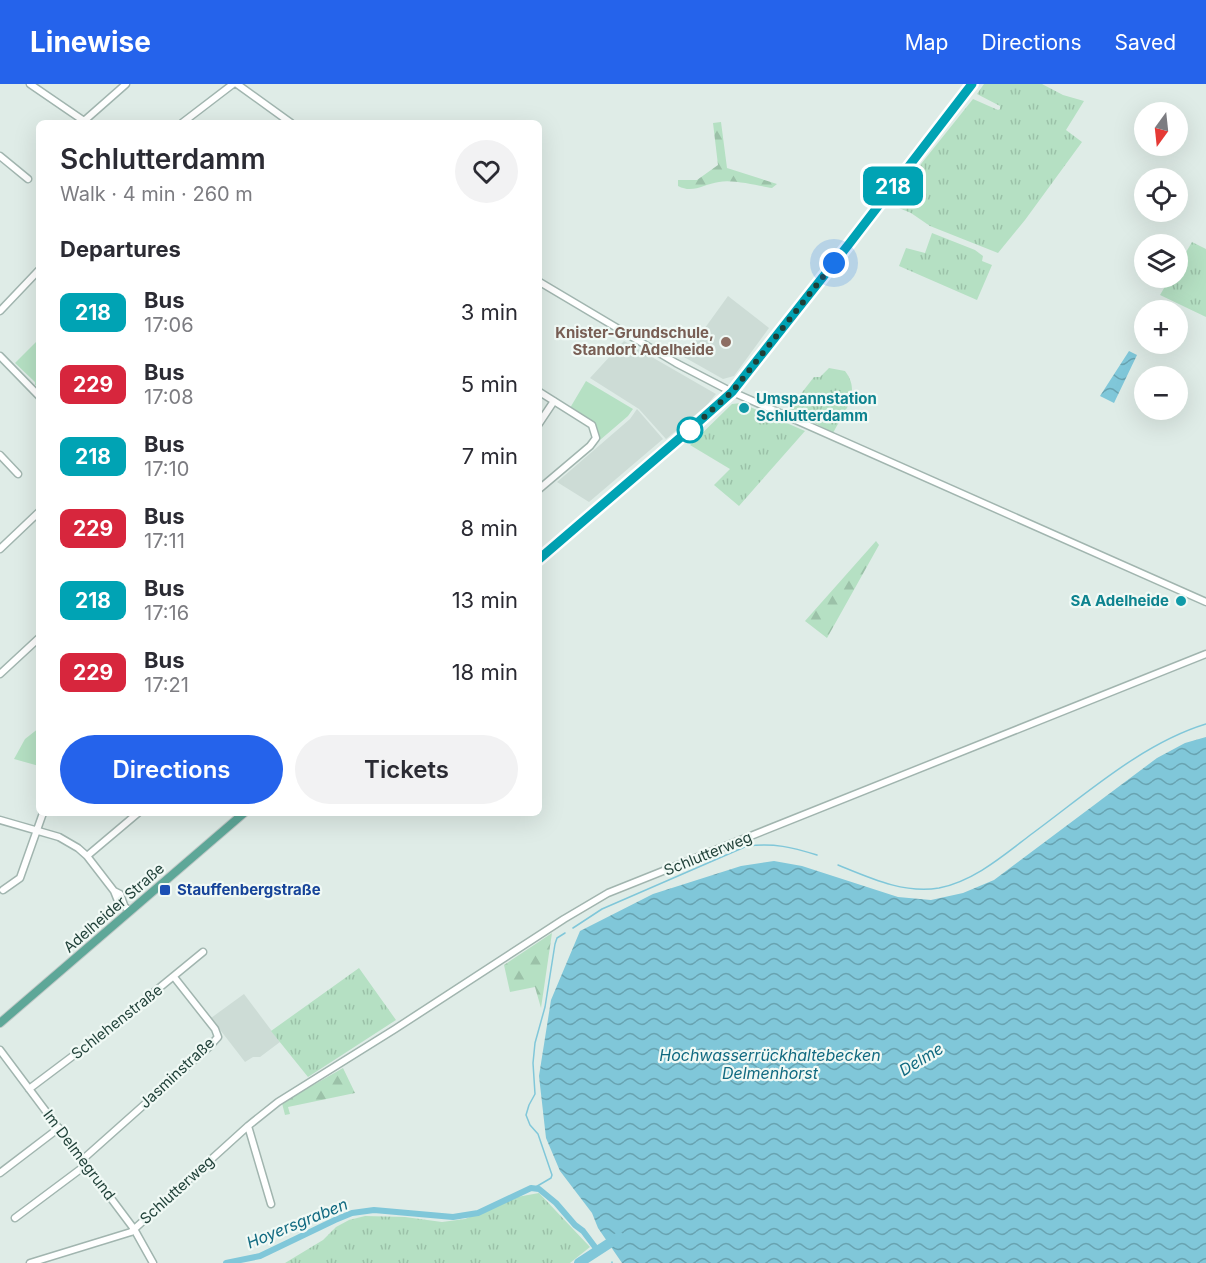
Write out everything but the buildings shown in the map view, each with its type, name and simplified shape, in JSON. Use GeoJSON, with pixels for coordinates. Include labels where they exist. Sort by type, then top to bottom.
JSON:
{"type":"FeatureCollection","features":[{"type":"Feature","properties":{"kind":"main road"},"geometry":{"type":"LineString","coordinates":[[542,557],[732,392],[972,84]]}},
{"type":"Feature","properties":{"kind":"main road","name":"Adelheider Straße"},"geometry":{"type":"LineString","coordinates":[[0,1023],[127,908],[240,816]]}},
{"type":"Feature","properties":{"kind":"street"},"geometry":{"type":"LineString","coordinates":[[30,84],[83,120]]}},
{"type":"Feature","properties":{"kind":"street"},"geometry":{"type":"LineString","coordinates":[[85,120],[126,84]]}},
{"type":"Feature","properties":{"kind":"street"},"geometry":{"type":"LineString","coordinates":[[186,120],[235,84],[287,120]]}},
{"type":"Feature","properties":{"kind":"street"},"geometry":{"type":"LineString","coordinates":[[0,156],[28,179]]}},
{"type":"Feature","properties":{"kind":"street"},"geometry":{"type":"LineString","coordinates":[[0,311],[36,273]]}},
{"type":"Feature","properties":{"kind":"street"},"geometry":{"type":"LineString","coordinates":[[542,283],[676,363],[732,392],[1206,602]]}},
{"type":"Feature","properties":{"kind":"street"},"geometry":{"type":"LineString","coordinates":[[0,356],[36,393]]}},
{"type":"Feature","properties":{"kind":"street"},"geometry":{"type":"LineString","coordinates":[[542,394],[592,425],[596,438],[590,446],[542,487]]}},
{"type":"Feature","properties":{"kind":"street"},"geometry":{"type":"LineString","coordinates":[[542,419],[554,401]]}},
{"type":"Feature","properties":{"kind":"street"},"geometry":{"type":"LineString","coordinates":[[0,455],[18,474]]}},
{"type":"Feature","properties":{"kind":"street"},"geometry":{"type":"LineString","coordinates":[[0,549],[36,515]]}},
{"type":"Feature","properties":{"kind":"street"},"geometry":{"type":"LineString","coordinates":[[0,674],[36,641]]}},
{"type":"Feature","properties":{"kind":"street","name":"Schlutterweg"},"geometry":{"type":"LineString","coordinates":[[30,1263],[131,1232],[248,1126],[278,1102],[564,919],[609,893],[1206,654]]}},
{"type":"Feature","properties":{"kind":"street"},"geometry":{"type":"LineString","coordinates":[[3,890],[21,878],[34,829],[41,816]]}},
{"type":"Feature","properties":{"kind":"street"},"geometry":{"type":"LineString","coordinates":[[87,856],[134,816]]}},
{"type":"Feature","properties":{"kind":"street"},"geometry":{"type":"LineString","coordinates":[[0,819],[59,837],[87,856],[114,891],[120,894],[127,908]]}},
{"type":"Feature","properties":{"kind":"street","name":"Schlehenstraße"},"geometry":{"type":"LineString","coordinates":[[29,1089],[114,1025],[203,952]]}},
{"type":"Feature","properties":{"kind":"street","name":"Jasminstraße"},"geometry":{"type":"LineString","coordinates":[[84,1162],[210,1047],[218,1037],[215,1029],[174,977]]}},
{"type":"Feature","properties":{"kind":"street","name":"Im Delmegrund"},"geometry":{"type":"LineString","coordinates":[[0,1050],[134,1229],[153,1263]]}},
{"type":"Feature","properties":{"kind":"street"},"geometry":{"type":"LineString","coordinates":[[248,1126],[271,1204]]}},
{"type":"Feature","properties":{"kind":"street"},"geometry":{"type":"LineString","coordinates":[[0,1173],[59,1128]]}},
{"type":"Feature","properties":{"kind":"street"},"geometry":{"type":"LineString","coordinates":[[15,1218],[84,1162]]}},
{"type":"Feature","properties":{"kind":"shaded area","name":"Knister-Grundschule, Standort Adelheide"},"geometry":{"type":"Polygon","coordinates":[[[728,296],[769,328],[734,376],[723,379],[684,357],[728,296]]]}},
{"type":"Feature","properties":{"kind":"shaded area"},"geometry":{"type":"Polygon","coordinates":[[[624,341],[716,394],[707,405],[666,439],[639,409],[590,378],[624,341]]]}},
{"type":"Feature","properties":{"kind":"shaded area"},"geometry":{"type":"Polygon","coordinates":[[[637,409],[663,439],[589,502],[557,482],[630,419],[637,409]]]}},
{"type":"Feature","properties":{"kind":"shaded area"},"geometry":{"type":"Polygon","coordinates":[[[244,994],[280,1042],[260,1057],[253,1057],[245,1062],[211,1018],[244,994]]]}},
{"type":"Feature","properties":{"kind":"green space"},"geometry":{"type":"Polygon","coordinates":[[[984,84],[1042,84],[1063,95],[1084,101],[1066,130],[1082,142],[998,253],[930,226],[911,213],[889,204],[973,99],[1000,109],[1000,106],[977,94],[984,84]]]}},
{"type":"Feature","properties":{"kind":"green space"},"geometry":{"type":"Polygon","coordinates":[[[721,122],[727,168],[777,184],[772,188],[731,181],[694,189],[678,186],[678,180],[697,180],[718,165],[713,123],[721,122]]]}},
{"type":"Feature","properties":{"kind":"green space"},"geometry":{"type":"Polygon","coordinates":[[[932,233],[975,250],[983,256],[982,261],[992,265],[977,300],[899,266],[906,248],[925,253],[932,233]]]}},
{"type":"Feature","properties":{"kind":"green space"},"geometry":{"type":"Polygon","coordinates":[[[1192,242],[1206,249],[1206,317],[1188,308],[1188,300],[1170,300],[1160,295],[1164,288],[1188,288],[1188,249],[1192,242]]]}},
{"type":"Feature","properties":{"kind":"green space"},"geometry":{"type":"Polygon","coordinates":[[[36,342],[36,386],[35,382],[15,363],[36,342]]]}},
{"type":"Feature","properties":{"kind":"green space"},"geometry":{"type":"Polygon","coordinates":[[[829,368],[845,371],[852,387],[850,402],[833,433],[789,409],[814,377],[820,377],[829,368]]]}},
{"type":"Feature","properties":{"kind":"green space"},"geometry":{"type":"Polygon","coordinates":[[[586,381],[633,409],[600,440],[595,424],[570,408],[586,381]]]}},
{"type":"Feature","properties":{"kind":"green space"},"geometry":{"type":"Polygon","coordinates":[[[741,403],[805,431],[739,506],[714,485],[730,469],[690,445],[732,404],[741,403]]]}},
{"type":"Feature","properties":{"kind":"green space"},"geometry":{"type":"Polygon","coordinates":[[[876,541],[879,545],[827,638],[805,621],[876,541]]]}},
{"type":"Feature","properties":{"kind":"green space"},"geometry":{"type":"Polygon","coordinates":[[[36,730],[36,765],[14,759],[25,739],[36,730]]]}},
{"type":"Feature","properties":{"kind":"green space"},"geometry":{"type":"Polygon","coordinates":[[[552,933],[541,1008],[535,987],[510,992],[504,965],[552,933]]]}},
{"type":"Feature","properties":{"kind":"green space"},"geometry":{"type":"Polygon","coordinates":[[[359,968],[396,1020],[308,1077],[271,1031],[359,968]]]}},
{"type":"Feature","properties":{"kind":"green space"},"geometry":{"type":"Polygon","coordinates":[[[343,1068],[355,1093],[288,1107],[290,1114],[285,1115],[282,1103],[343,1068]]]}},
{"type":"Feature","properties":{"kind":"green space"},"geometry":{"type":"Polygon","coordinates":[[[539,1193],[590,1247],[570,1263],[285,1263],[323,1240],[336,1227],[349,1220],[365,1216],[405,1217],[442,1222],[465,1219],[517,1197],[539,1193]]]}},
{"type":"Feature","properties":{"kind":"water"},"geometry":{"type":"Polygon","coordinates":[[[1129,351],[1137,355],[1114,403],[1100,396],[1129,351]]]}},
{"type":"Feature","properties":{"kind":"water","name":"Hochwasserrückhaltebecken Delmenhorst"},"geometry":{"type":"Polygon","coordinates":[[[1206,737],[1206,1263],[622,1263],[598,1228],[592,1213],[560,1171],[546,1138],[539,1076],[551,1000],[580,931],[653,894],[741,866],[774,861],[802,866],[898,897],[931,900],[963,893],[994,880],[1157,758],[1185,743],[1206,737]]]}},
{"type":"Feature","properties":{"kind":"waterway"},"geometry":{"type":"LineString","coordinates":[[838,865],[900,887],[926,889],[952,884],[989,866],[1094,786],[1138,757],[1160,744],[1206,724]]}},
{"type":"Feature","properties":{"kind":"waterway"},"geometry":{"type":"LineString","coordinates":[[573,928],[602,909],[747,846],[783,846],[817,855]]}},
{"type":"Feature","properties":{"kind":"waterway"},"geometry":{"type":"LineString","coordinates":[[534,1188],[551,1178],[552,1175],[538,1134],[530,1125],[526,1115],[535,1094],[533,1063],[535,1043],[545,1007],[555,944],[557,938],[565,933]]}},
{"type":"Feature","properties":{"kind":"waterway","name":"Hoyersgraben"},"geometry":{"type":"LineString","coordinates":[[226,1263],[260,1256],[352,1213],[374,1210],[453,1217],[478,1213],[531,1188],[539,1189],[556,1203],[583,1231],[598,1251]]}},
{"type":"Feature","properties":{"kind":"waterway","name":"Hoyersgraben"},"geometry":{"type":"LineString","coordinates":[[579,1263],[619,1237]]}},
{"type":"Feature","properties":{"kind":"bus line","name":"218"},"geometry":{"type":"LineString","coordinates":[[542,557],[732,392],[972,84]]}},
{"type":"Feature","properties":{"kind":"place","name":"Knister-Grundschule, Standort Adelheide"},"geometry":{"type":"Point","coordinates":[726,342]}},
{"type":"Feature","properties":{"kind":"place","name":"Umspannstation Schlutterdamm"},"geometry":{"type":"Point","coordinates":[744,408]}},
{"type":"Feature","properties":{"kind":"place","name":"SA Adelheide"},"geometry":{"type":"Point","coordinates":[1181,601]}},
{"type":"Feature","properties":{"kind":"place","name":"Stauffenbergstraße"},"geometry":{"type":"Point","coordinates":[165,890]}},
{"type":"Feature","properties":{"kind":"route"},"geometry":{"type":"LineString","coordinates":[[690,430],[685,434],[732,392],[834,263]]}},
{"type":"Feature","properties":{"kind":"water label","name":"Delme"},"geometry":{"type":"Point","coordinates":[921,1059]}}]}
